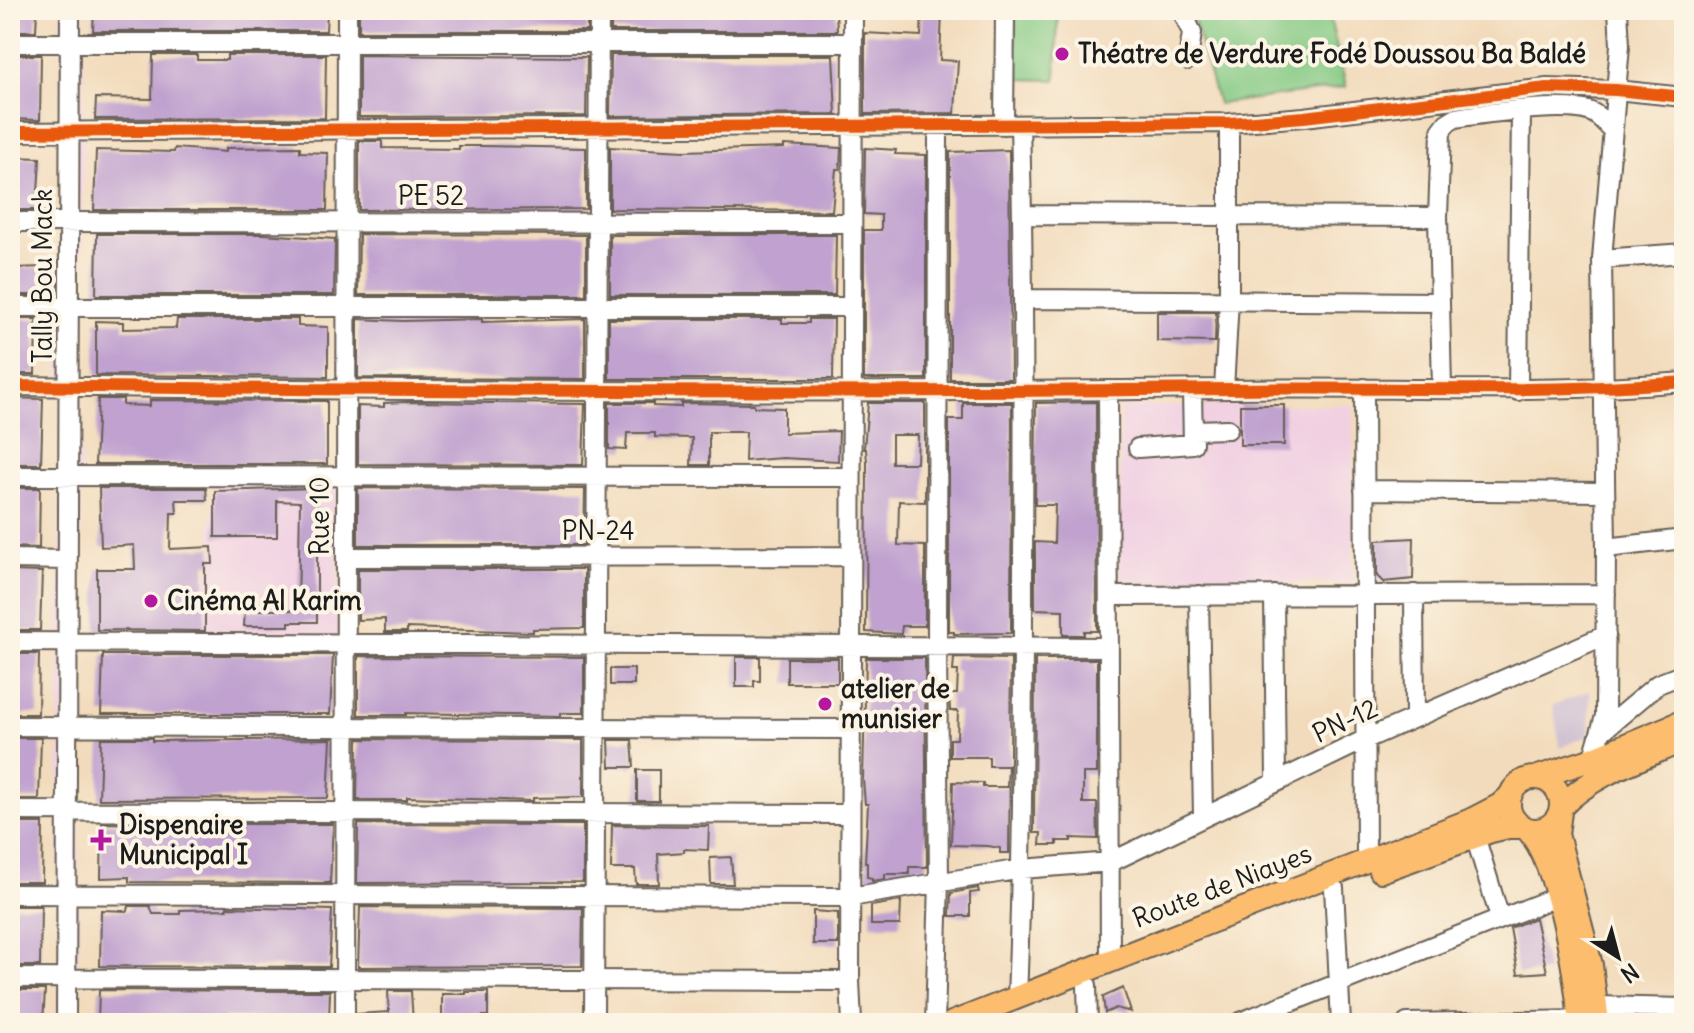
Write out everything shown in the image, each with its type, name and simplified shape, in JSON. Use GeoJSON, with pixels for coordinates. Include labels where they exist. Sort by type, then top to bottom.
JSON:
{"type":"FeatureCollection","features":[{"type":"Feature","properties":{"kind":"main road"},"geometry":{"type":"LineString","coordinates":[[1589,1018],[1537,840],[1511,817],[1510,796],[1520,783],[1684,721]]}},
{"type":"Feature","properties":{"kind":"main road"},"geometry":{"type":"LineString","coordinates":[[1524,828],[1543,829],[1556,820],[1560,810],[1577,790],[1684,740]]}},
{"type":"Feature","properties":{"kind":"main road"},"geometry":{"type":"LineString","coordinates":[[1535,778],[1551,783],[1560,798],[1557,834],[1591,965],[1589,1018]]}},
{"type":"Feature","properties":{"kind":"main road","name":"Route de Niayes"},"geometry":{"type":"LineString","coordinates":[[952,1023],[1485,814],[1510,796]]}},
{"type":"Feature","properties":{"kind":"main road","name":"Route de Niayes"},"geometry":{"type":"LineString","coordinates":[[984,1023],[1475,836],[1508,827],[1524,828]]}},
{"type":"Feature","properties":{"kind":"street","name":"Tally Bou Mack"},"geometry":{"type":"LineString","coordinates":[[66,1023],[70,10]]}},
{"type":"Feature","properties":{"kind":"street","name":"Rue 10"},"geometry":{"type":"LineString","coordinates":[[345,1023],[347,10]]}},
{"type":"Feature","properties":{"kind":"street"},"geometry":{"type":"LineString","coordinates":[[594,1023],[599,10]]}},
{"type":"Feature","properties":{"kind":"street"},"geometry":{"type":"LineString","coordinates":[[852,1023],[853,10]]}},
{"type":"Feature","properties":{"kind":"street"},"geometry":{"type":"LineString","coordinates":[[1005,10],[1012,125],[1023,215],[1022,869],[1017,998]]}},
{"type":"Feature","properties":{"kind":"street"},"geometry":{"type":"LineString","coordinates":[[1182,10],[1192,33],[1188,60]]}},
{"type":"Feature","properties":{"kind":"street"},"geometry":{"type":"LineString","coordinates":[[1593,757],[1603,724],[1606,635],[1602,259],[1620,45],[1618,10]]}},
{"type":"Feature","properties":{"kind":"street"},"geometry":{"type":"LineString","coordinates":[[10,43],[853,43]]}},
{"type":"Feature","properties":{"kind":"street"},"geometry":{"type":"LineString","coordinates":[[10,132],[1229,123],[1304,117],[1520,89],[1616,90],[1684,97]]}},
{"type":"Feature","properties":{"kind":"street"},"geometry":{"type":"LineString","coordinates":[[1442,389],[1438,217],[1441,131],[1455,118],[1521,110],[1581,109],[1593,113],[1612,130]]}},
{"type":"Feature","properties":{"kind":"street"},"geometry":{"type":"LineString","coordinates":[[1518,391],[1521,110]]}},
{"type":"Feature","properties":{"kind":"street"},"geometry":{"type":"LineString","coordinates":[[1224,389],[1229,300],[1229,123]]}},
{"type":"Feature","properties":{"kind":"street"},"geometry":{"type":"LineString","coordinates":[[935,1023],[939,881],[938,125]]}},
{"type":"Feature","properties":{"kind":"street"},"geometry":{"type":"LineString","coordinates":[[1023,215],[1438,217]]}},
{"type":"Feature","properties":{"kind":"street","name":"PE 52"},"geometry":{"type":"LineString","coordinates":[[10,222],[852,223]]}},
{"type":"Feature","properties":{"kind":"street"},"geometry":{"type":"LineString","coordinates":[[1602,259],[1684,253]]}},
{"type":"Feature","properties":{"kind":"street"},"geometry":{"type":"LineString","coordinates":[[1024,299],[1439,302]]}},
{"type":"Feature","properties":{"kind":"street"},"geometry":{"type":"LineString","coordinates":[[10,307],[852,307]]}},
{"type":"Feature","properties":{"kind":"street"},"geometry":{"type":"LineString","coordinates":[[10,386],[345,390],[1364,388],[1518,391],[1603,389],[1684,382]]}},
{"type":"Feature","properties":{"kind":"street"},"geometry":{"type":"LineString","coordinates":[[1364,388],[1366,861]]}},
{"type":"Feature","properties":{"kind":"street"},"geometry":{"type":"LineString","coordinates":[[1108,390],[1110,961]]}},
{"type":"Feature","properties":{"kind":"street"},"geometry":{"type":"LineString","coordinates":[[1138,448],[1193,444],[1192,390]]}},
{"type":"Feature","properties":{"kind":"street"},"geometry":{"type":"LineString","coordinates":[[1194,430],[1228,429]]}},
{"type":"Feature","properties":{"kind":"street"},"geometry":{"type":"LineString","coordinates":[[10,476],[851,477]]}},
{"type":"Feature","properties":{"kind":"street"},"geometry":{"type":"LineString","coordinates":[[1364,490],[1605,492]]}},
{"type":"Feature","properties":{"kind":"street"},"geometry":{"type":"LineString","coordinates":[[1606,548],[1684,539]]}},
{"type":"Feature","properties":{"kind":"street","name":"PN-24"},"geometry":{"type":"LineString","coordinates":[[346,557],[851,556]]}},
{"type":"Feature","properties":{"kind":"street"},"geometry":{"type":"LineString","coordinates":[[10,559],[67,560]]}},
{"type":"Feature","properties":{"kind":"street"},"geometry":{"type":"LineString","coordinates":[[1414,594],[1415,717]]}},
{"type":"Feature","properties":{"kind":"street"},"geometry":{"type":"LineString","coordinates":[[1110,596],[1606,594]]}},
{"type":"Feature","properties":{"kind":"street"},"geometry":{"type":"LineString","coordinates":[[1199,595],[1203,816]]}},
{"type":"Feature","properties":{"kind":"street"},"geometry":{"type":"LineString","coordinates":[[1274,595],[1276,781]]}},
{"type":"Feature","properties":{"kind":"street","name":"PN-12"},"geometry":{"type":"LineString","coordinates":[[1111,862],[1366,739],[1606,635]]}},
{"type":"Feature","properties":{"kind":"street"},"geometry":{"type":"LineString","coordinates":[[10,642],[1109,647]]}},
{"type":"Feature","properties":{"kind":"street"},"geometry":{"type":"LineString","coordinates":[[1603,724],[1658,684],[1684,674]]}},
{"type":"Feature","properties":{"kind":"street"},"geometry":{"type":"LineString","coordinates":[[10,726],[851,729]]}},
{"type":"Feature","properties":{"kind":"street"},"geometry":{"type":"LineString","coordinates":[[10,811],[850,814]]}},
{"type":"Feature","properties":{"kind":"street"},"geometry":{"type":"LineString","coordinates":[[1475,836],[1500,918]]}},
{"type":"Feature","properties":{"kind":"street"},"geometry":{"type":"LineString","coordinates":[[10,894],[850,897],[1022,869],[1111,862]]}},
{"type":"Feature","properties":{"kind":"street"},"geometry":{"type":"LineString","coordinates":[[1334,888],[1341,1023]]}},
{"type":"Feature","properties":{"kind":"street"},"geometry":{"type":"LineString","coordinates":[[1238,1023],[1259,1019],[1338,981],[1556,897]]}},
{"type":"Feature","properties":{"kind":"street"},"geometry":{"type":"LineString","coordinates":[[10,978],[850,981]]}},
{"type":"Feature","properties":{"kind":"street"},"geometry":{"type":"LineString","coordinates":[[1087,985],[1088,1023]]}},
{"type":"Feature","properties":{"kind":"street"},"geometry":{"type":"LineString","coordinates":[[1407,1023],[1589,1018],[1684,1008]]}},
{"type":"Feature","properties":{"kind":"shaded area"},"geometry":{"type":"Polygon","coordinates":[[[61,10],[84,10],[78,1023],[58,1023],[61,10]]]}},
{"type":"Feature","properties":{"kind":"shaded area"},"geometry":{"type":"Polygon","coordinates":[[[1353,405],[1353,583],[1120,584],[1120,406],[1353,405]]]}},
{"type":"Feature","properties":{"kind":"shaded area"},"geometry":{"type":"Polygon","coordinates":[[[338,478],[338,637],[204,635],[207,571],[213,569],[215,540],[210,539],[215,479],[338,478]]]}},
{"type":"Feature","properties":{"kind":"shaded area"},"geometry":{"type":"Polygon","coordinates":[[[1590,691],[1589,736],[1560,747],[1553,705],[1590,691]]]}},
{"type":"Feature","properties":{"kind":"green space"},"geometry":{"type":"Polygon","coordinates":[[[1016,10],[1058,10],[1056,80],[1014,79],[1016,10]]]}},
{"type":"Feature","properties":{"kind":"green space"},"geometry":{"type":"Polygon","coordinates":[[[1191,10],[1328,10],[1346,87],[1218,104],[1191,10]]]}},
{"type":"Feature","properties":{"kind":"building"},"geometry":{"type":"Polygon","coordinates":[[[10,10],[37,10],[36,31],[10,31],[10,10]]]}},
{"type":"Feature","properties":{"kind":"building"},"geometry":{"type":"Polygon","coordinates":[[[94,10],[327,10],[326,31],[93,31],[94,10]]]}},
{"type":"Feature","properties":{"kind":"building"},"geometry":{"type":"Polygon","coordinates":[[[359,10],[587,10],[587,31],[359,31],[359,10]]]}},
{"type":"Feature","properties":{"kind":"building"},"geometry":{"type":"Polygon","coordinates":[[[611,10],[836,10],[837,31],[611,31],[611,10]]]}},
{"type":"Feature","properties":{"kind":"building"},"geometry":{"type":"Polygon","coordinates":[[[922,11],[942,12],[940,60],[958,61],[955,113],[865,114],[865,33],[921,36],[922,11]]]}},
{"type":"Feature","properties":{"kind":"building"},"geometry":{"type":"Polygon","coordinates":[[[10,55],[41,55],[40,120],[10,119],[10,55]]]}},
{"type":"Feature","properties":{"kind":"building"},"geometry":{"type":"Polygon","coordinates":[[[153,55],[197,55],[197,60],[227,60],[227,55],[326,55],[325,118],[95,119],[96,98],[152,99],[153,55]]]}},
{"type":"Feature","properties":{"kind":"building"},"geometry":{"type":"Polygon","coordinates":[[[359,55],[587,57],[586,116],[359,117],[359,55]]]}},
{"type":"Feature","properties":{"kind":"building"},"geometry":{"type":"Polygon","coordinates":[[[611,55],[833,55],[836,114],[610,116],[611,55]]]}},
{"type":"Feature","properties":{"kind":"building"},"geometry":{"type":"Polygon","coordinates":[[[359,141],[382,141],[382,148],[586,148],[586,209],[359,210],[359,141]]]}},
{"type":"Feature","properties":{"kind":"building"},"geometry":{"type":"Polygon","coordinates":[[[784,145],[841,148],[832,211],[610,209],[610,147],[684,151],[784,148],[784,145]]]}},
{"type":"Feature","properties":{"kind":"building"},"geometry":{"type":"Polygon","coordinates":[[[300,147],[300,152],[328,153],[327,210],[94,210],[96,150],[174,152],[175,148],[226,152],[226,148],[300,147]]]}},
{"type":"Feature","properties":{"kind":"building"},"geometry":{"type":"Polygon","coordinates":[[[865,148],[896,150],[895,154],[926,155],[926,379],[864,379],[864,230],[881,230],[881,215],[864,214],[865,148]]]}},
{"type":"Feature","properties":{"kind":"building"},"geometry":{"type":"Polygon","coordinates":[[[1009,150],[1011,379],[950,379],[950,152],[1009,150]]]}},
{"type":"Feature","properties":{"kind":"building"},"geometry":{"type":"Polygon","coordinates":[[[12,157],[40,158],[37,210],[11,210],[12,157]]]}},
{"type":"Feature","properties":{"kind":"building"},"geometry":{"type":"Polygon","coordinates":[[[97,234],[263,234],[335,239],[334,295],[96,295],[97,234]]]}},
{"type":"Feature","properties":{"kind":"building"},"geometry":{"type":"Polygon","coordinates":[[[359,234],[586,235],[586,295],[358,295],[359,234]]]}},
{"type":"Feature","properties":{"kind":"building"},"geometry":{"type":"Polygon","coordinates":[[[610,235],[836,235],[835,295],[610,295],[610,235]]]}},
{"type":"Feature","properties":{"kind":"building"},"geometry":{"type":"Polygon","coordinates":[[[42,267],[42,295],[15,295],[15,268],[42,267]]]}},
{"type":"Feature","properties":{"kind":"building"},"geometry":{"type":"Polygon","coordinates":[[[1157,312],[1216,312],[1215,342],[1157,341],[1157,312]]]}},
{"type":"Feature","properties":{"kind":"building"},"geometry":{"type":"Polygon","coordinates":[[[10,319],[36,319],[35,374],[10,374],[10,319]]]}},
{"type":"Feature","properties":{"kind":"building"},"geometry":{"type":"Polygon","coordinates":[[[177,319],[298,319],[298,326],[328,327],[328,377],[96,375],[96,321],[123,322],[123,329],[176,328],[177,319]]]}},
{"type":"Feature","properties":{"kind":"building"},"geometry":{"type":"Polygon","coordinates":[[[358,319],[482,319],[482,322],[585,319],[585,379],[358,378],[358,319]]]}},
{"type":"Feature","properties":{"kind":"building"},"geometry":{"type":"Polygon","coordinates":[[[609,319],[782,319],[782,323],[809,323],[809,319],[834,319],[833,379],[609,379],[609,319]]]}},
{"type":"Feature","properties":{"kind":"building"},"geometry":{"type":"Polygon","coordinates":[[[10,398],[43,399],[41,464],[10,464],[10,398]]]}},
{"type":"Feature","properties":{"kind":"building"},"geometry":{"type":"Polygon","coordinates":[[[98,399],[123,399],[123,405],[150,406],[150,400],[327,401],[327,464],[95,464],[98,399]]]}},
{"type":"Feature","properties":{"kind":"building"},"geometry":{"type":"Polygon","coordinates":[[[1096,402],[1097,631],[1084,631],[1084,635],[1063,635],[1063,610],[1035,609],[1035,542],[1054,543],[1055,505],[1035,505],[1036,403],[1096,402]]]}},
{"type":"Feature","properties":{"kind":"building"},"geometry":{"type":"Polygon","coordinates":[[[384,403],[585,404],[583,465],[358,464],[358,406],[384,407],[384,403]]]}},
{"type":"Feature","properties":{"kind":"building"},"geometry":{"type":"Polygon","coordinates":[[[609,403],[653,403],[653,406],[681,407],[681,403],[754,404],[754,407],[784,408],[784,433],[839,431],[838,461],[783,458],[745,461],[746,432],[709,432],[709,465],[691,465],[692,438],[627,433],[626,450],[609,449],[609,403]]]}},
{"type":"Feature","properties":{"kind":"building"},"geometry":{"type":"Polygon","coordinates":[[[868,403],[925,403],[925,502],[899,501],[898,545],[925,546],[925,626],[902,626],[901,634],[866,632],[867,462],[864,449],[868,403]],[[892,435],[892,463],[917,463],[918,435],[892,435]]]}},
{"type":"Feature","properties":{"kind":"building"},"geometry":{"type":"Polygon","coordinates":[[[963,403],[1012,403],[1011,633],[949,632],[949,420],[963,420],[963,403]]]}},
{"type":"Feature","properties":{"kind":"building"},"geometry":{"type":"Polygon","coordinates":[[[1240,405],[1284,405],[1284,445],[1240,445],[1240,405]]]}},
{"type":"Feature","properties":{"kind":"building"},"geometry":{"type":"Polygon","coordinates":[[[10,488],[40,488],[39,548],[10,547],[10,488]]]}},
{"type":"Feature","properties":{"kind":"building"},"geometry":{"type":"Polygon","coordinates":[[[99,488],[206,488],[207,500],[176,500],[177,513],[171,513],[170,549],[212,547],[213,564],[205,564],[205,631],[97,630],[97,569],[135,569],[134,545],[101,547],[99,488]]]}},
{"type":"Feature","properties":{"kind":"building"},"geometry":{"type":"Polygon","coordinates":[[[317,488],[317,622],[289,622],[289,626],[244,626],[245,610],[298,610],[300,502],[277,501],[277,537],[215,537],[215,491],[317,488]]]}},
{"type":"Feature","properties":{"kind":"building"},"geometry":{"type":"Polygon","coordinates":[[[358,488],[585,489],[584,545],[358,545],[358,488]]]}},
{"type":"Feature","properties":{"kind":"building"},"geometry":{"type":"Polygon","coordinates":[[[1414,538],[1413,579],[1383,582],[1377,576],[1377,540],[1414,538]]]}},
{"type":"Feature","properties":{"kind":"building"},"geometry":{"type":"Polygon","coordinates":[[[358,569],[584,569],[584,628],[533,629],[533,632],[407,628],[407,632],[385,632],[385,619],[358,620],[358,569]]]}},
{"type":"Feature","properties":{"kind":"building"},"geometry":{"type":"Polygon","coordinates":[[[10,571],[42,572],[40,630],[10,630],[10,571]]]}},
{"type":"Feature","properties":{"kind":"building"},"geometry":{"type":"Polygon","coordinates":[[[10,654],[39,654],[38,714],[10,714],[10,654]]]}},
{"type":"Feature","properties":{"kind":"building"},"geometry":{"type":"Polygon","coordinates":[[[103,655],[333,655],[330,714],[101,714],[103,655]]]}},
{"type":"Feature","properties":{"kind":"building"},"geometry":{"type":"Polygon","coordinates":[[[358,656],[584,657],[584,713],[560,713],[560,716],[358,715],[358,656]]]}},
{"type":"Feature","properties":{"kind":"building"},"geometry":{"type":"Polygon","coordinates":[[[736,657],[760,657],[760,681],[754,681],[754,687],[736,687],[736,657]]]}},
{"type":"Feature","properties":{"kind":"building"},"geometry":{"type":"Polygon","coordinates":[[[787,658],[838,658],[838,683],[787,683],[787,658]]]}},
{"type":"Feature","properties":{"kind":"building"},"geometry":{"type":"Polygon","coordinates":[[[866,658],[925,658],[927,867],[909,867],[909,874],[885,874],[885,879],[872,881],[867,877],[865,863],[868,804],[865,804],[863,779],[866,658]]]}},
{"type":"Feature","properties":{"kind":"building"},"geometry":{"type":"Polygon","coordinates":[[[954,658],[1011,659],[1009,853],[1000,853],[1000,848],[988,846],[951,845],[953,782],[1007,787],[1008,766],[989,766],[989,757],[950,757],[950,739],[957,739],[958,711],[950,711],[949,694],[957,694],[958,671],[953,671],[954,658]]]}},
{"type":"Feature","properties":{"kind":"building"},"geometry":{"type":"Polygon","coordinates":[[[1035,659],[1097,659],[1097,773],[1083,773],[1083,803],[1097,803],[1098,839],[1071,838],[1071,841],[1057,841],[1057,845],[1040,845],[1041,833],[1034,833],[1035,659]]]}},
{"type":"Feature","properties":{"kind":"building"},"geometry":{"type":"Polygon","coordinates":[[[610,669],[634,669],[634,685],[610,685],[610,669]]]}},
{"type":"Feature","properties":{"kind":"building"},"geometry":{"type":"Polygon","coordinates":[[[10,738],[41,738],[39,799],[10,799],[10,738]]]}},
{"type":"Feature","properties":{"kind":"building"},"geometry":{"type":"Polygon","coordinates":[[[101,738],[152,738],[152,741],[331,739],[328,798],[99,799],[101,738]]]}},
{"type":"Feature","properties":{"kind":"building"},"geometry":{"type":"Polygon","coordinates":[[[358,739],[583,740],[583,797],[533,798],[533,801],[407,797],[407,800],[357,800],[358,739]]]}},
{"type":"Feature","properties":{"kind":"building"},"geometry":{"type":"Polygon","coordinates":[[[609,740],[632,740],[634,767],[610,767],[609,740]]]}},
{"type":"Feature","properties":{"kind":"building"},"geometry":{"type":"Polygon","coordinates":[[[637,770],[659,770],[659,801],[637,801],[637,770]]]}},
{"type":"Feature","properties":{"kind":"building"},"geometry":{"type":"Polygon","coordinates":[[[10,823],[43,823],[42,882],[10,882],[10,823]]]}},
{"type":"Feature","properties":{"kind":"building"},"geometry":{"type":"Polygon","coordinates":[[[102,823],[154,824],[153,828],[181,828],[181,824],[333,824],[330,883],[129,882],[129,877],[101,878],[102,823]]]}},
{"type":"Feature","properties":{"kind":"building"},"geometry":{"type":"Polygon","coordinates":[[[358,824],[583,825],[583,882],[357,883],[358,824]]]}},
{"type":"Feature","properties":{"kind":"building"},"geometry":{"type":"Polygon","coordinates":[[[612,825],[709,826],[708,850],[684,849],[684,852],[658,854],[659,884],[636,884],[635,869],[611,869],[612,825]]]}},
{"type":"Feature","properties":{"kind":"building"},"geometry":{"type":"Polygon","coordinates":[[[731,857],[733,884],[711,884],[710,858],[731,857]]]}},
{"type":"Feature","properties":{"kind":"building"},"geometry":{"type":"Polygon","coordinates":[[[978,888],[979,892],[970,893],[970,916],[950,916],[951,893],[978,888]]]}},
{"type":"Feature","properties":{"kind":"building"},"geometry":{"type":"Polygon","coordinates":[[[901,901],[900,925],[871,925],[871,906],[901,901]]]}},
{"type":"Feature","properties":{"kind":"building"},"geometry":{"type":"Polygon","coordinates":[[[10,906],[41,906],[40,966],[10,966],[10,906]]]}},
{"type":"Feature","properties":{"kind":"building"},"geometry":{"type":"Polygon","coordinates":[[[129,906],[150,906],[153,914],[180,914],[180,910],[227,907],[332,910],[329,967],[100,966],[101,910],[128,911],[129,906]]]}},
{"type":"Feature","properties":{"kind":"building"},"geometry":{"type":"Polygon","coordinates":[[[360,907],[583,908],[582,966],[358,967],[360,907]]]}},
{"type":"Feature","properties":{"kind":"building"},"geometry":{"type":"Polygon","coordinates":[[[813,911],[838,913],[838,944],[813,944],[813,911]]]}},
{"type":"Feature","properties":{"kind":"building"},"geometry":{"type":"Polygon","coordinates":[[[1535,918],[1547,972],[1518,974],[1510,928],[1535,918]]]}},
{"type":"Feature","properties":{"kind":"building"},"geometry":{"type":"Polygon","coordinates":[[[1123,988],[1131,1012],[1116,1008],[1105,1013],[1103,997],[1123,988]]]}},
{"type":"Feature","properties":{"kind":"building"},"geometry":{"type":"Polygon","coordinates":[[[10,990],[45,990],[43,1023],[17,1023],[17,1020],[10,1019],[10,990]]]}},
{"type":"Feature","properties":{"kind":"building"},"geometry":{"type":"Polygon","coordinates":[[[99,990],[330,991],[329,1020],[328,1023],[254,1023],[254,1018],[224,1018],[224,1023],[98,1023],[99,990]]]}},
{"type":"Feature","properties":{"kind":"building"},"geometry":{"type":"Polygon","coordinates":[[[388,991],[411,991],[413,1023],[357,1023],[357,1014],[389,1012],[388,991]]]}},
{"type":"Feature","properties":{"kind":"building"},"geometry":{"type":"Polygon","coordinates":[[[488,992],[488,1016],[483,1016],[483,1023],[442,1023],[442,994],[488,992]]]}},
{"type":"Feature","properties":{"kind":"cycle path"},"geometry":{"type":"LineString","coordinates":[[10,132],[1229,123],[1547,88],[1616,90],[1684,97]]}},
{"type":"Feature","properties":{"kind":"cycle path"},"geometry":{"type":"LineString","coordinates":[[10,386],[925,391],[1514,389],[1684,382]]}},
{"type":"Feature","properties":{"kind":"place","name":"Théatre de Verdure Fodé Doussou Ba Baldé"},"geometry":{"type":"Point","coordinates":[1062,54]}},
{"type":"Feature","properties":{"kind":"place","name":"Cinéma Al Karim"},"geometry":{"type":"Point","coordinates":[151,601]}},
{"type":"Feature","properties":{"kind":"place","name":"atelier de munisier"},"geometry":{"type":"Point","coordinates":[825,704]}},
{"type":"Feature","properties":{"kind":"place","name":"Dispenaire Municipal I"},"geometry":{"type":"Point","coordinates":[101,840]}}]}
